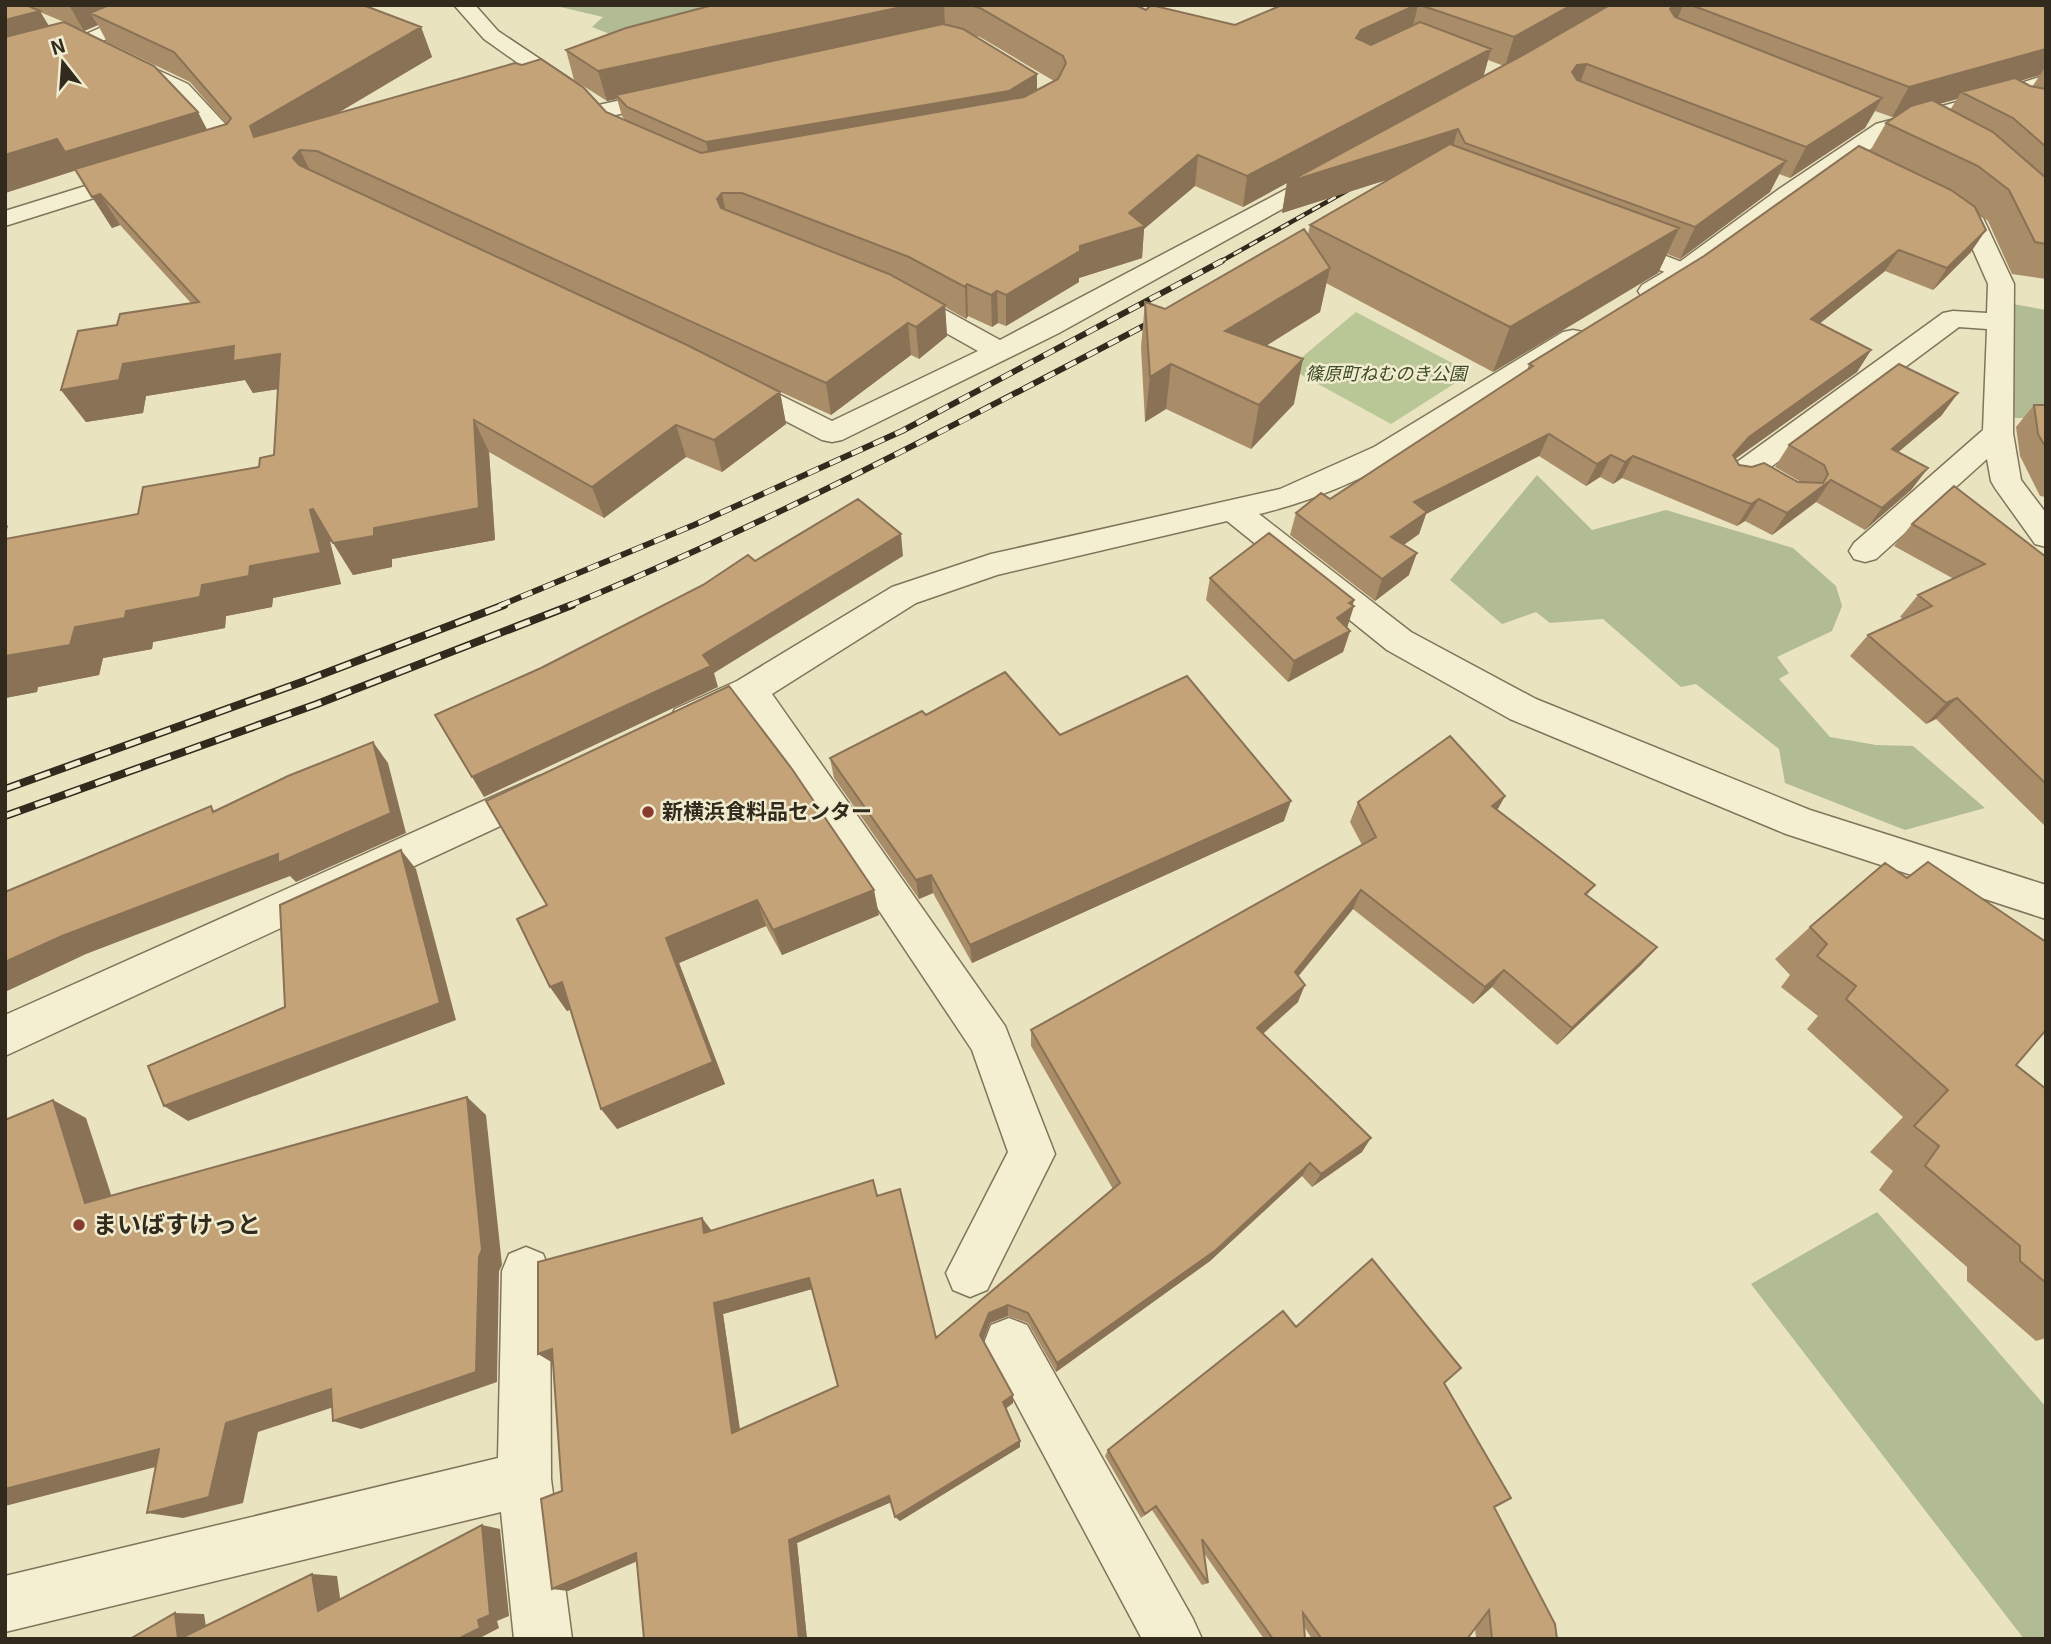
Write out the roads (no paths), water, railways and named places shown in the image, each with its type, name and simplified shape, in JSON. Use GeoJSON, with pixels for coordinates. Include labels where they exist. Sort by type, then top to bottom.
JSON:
{"type":"FeatureCollection","features":[{"type":"Feature","properties":{"kind":"street"},"geometry":{"type":"LineString","coordinates":[[5,63],[84,41],[169,5]]}},
{"type":"Feature","properties":{"kind":"street"},"geometry":{"type":"LineString","coordinates":[[464,5],[491,35],[609,119],[692,91]]}},
{"type":"Feature","properties":{"kind":"street"},"geometry":{"type":"LineString","coordinates":[[50,27],[180,89],[233,147],[182,163]]}},
{"type":"Feature","properties":{"kind":"street"},"geometry":{"type":"LineString","coordinates":[[663,731],[750,690],[904,595],[991,565],[1288,497],[1384,454],[1684,271],[1779,185],[1857,160],[1890,121],[1998,98],[2046,81]]}},
{"type":"Feature","properties":{"kind":"street"},"geometry":{"type":"LineString","coordinates":[[1998,98],[2033,112]]}},
{"type":"Feature","properties":{"kind":"street"},"geometry":{"type":"LineString","coordinates":[[1890,121],[1951,138]]}},
{"type":"Feature","properties":{"kind":"street"},"geometry":{"type":"LineString","coordinates":[[718,375],[832,433],[1000,352],[1350,162]]}},
{"type":"Feature","properties":{"kind":"street"},"geometry":{"type":"LineString","coordinates":[[5,219],[156,171]]}},
{"type":"Feature","properties":{"kind":"street"},"geometry":{"type":"LineString","coordinates":[[1926,193],[1948,204],[1974,223],[2001,284],[1998,433],[2006,481],[2046,536]]}},
{"type":"Feature","properties":{"kind":"street"},"geometry":{"type":"LineString","coordinates":[[1596,237],[1684,271]]}},
{"type":"Feature","properties":{"kind":"street"},"geometry":{"type":"LineString","coordinates":[[877,287],[902,297],[1000,352]]}},
{"type":"Feature","properties":{"kind":"street"},"geometry":{"type":"LineString","coordinates":[[1752,476],[1953,319],[2000,322]]}},
{"type":"Feature","properties":{"kind":"street"},"geometry":{"type":"LineString","coordinates":[[1865,551],[1998,433]]}},
{"type":"Feature","properties":{"kind":"street"},"geometry":{"type":"LineString","coordinates":[[1232,509],[1399,641],[1523,709],[1800,822],[2046,902]]}},
{"type":"Feature","properties":{"kind":"street"},"geometry":{"type":"LineString","coordinates":[[750,690],[990,1040],[1032,1154],[970,1273]]}},
{"type":"Feature","properties":{"kind":"street"},"geometry":{"type":"LineString","coordinates":[[5,1036],[565,779]]}},
{"type":"Feature","properties":{"kind":"street"},"geometry":{"type":"LineString","coordinates":[[526,1271],[524,1479],[543,1639]]}},
{"type":"Feature","properties":{"kind":"street"},"geometry":{"type":"LineString","coordinates":[[1009,1343],[1173,1639]]}},
{"type":"Feature","properties":{"kind":"street"},"geometry":{"type":"LineString","coordinates":[[5,1604],[524,1479]]}},
{"type":"Feature","properties":{"kind":"railway"},"geometry":{"type":"LineString","coordinates":[[1218,263],[1357,185]]}},
{"type":"Feature","properties":{"kind":"railway"},"geometry":{"type":"LineString","coordinates":[[499,606],[694,525],[902,431],[1222,261]]}},
{"type":"Feature","properties":{"kind":"railway"},"geometry":{"type":"LineString","coordinates":[[568,606],[793,505],[1159,318]]}},
{"type":"Feature","properties":{"kind":"railway"},"geometry":{"type":"LineString","coordinates":[[5,789],[302,682],[504,605]]}},
{"type":"Feature","properties":{"kind":"railway"},"geometry":{"type":"LineString","coordinates":[[5,816],[317,704],[572,605]]}},
{"type":"Feature","properties":{"kind":"place","name":"新横浜食料品センター"},"geometry":{"type":"Point","coordinates":[648,812]}},
{"type":"Feature","properties":{"kind":"place","name":"まいばすけっと"},"geometry":{"type":"Point","coordinates":[79,1225]}},
{"type":"Feature","properties":{"kind":"park label","name":"篠原町ねむのき公園"},"geometry":{"type":"Point","coordinates":[1386,374]}}]}
